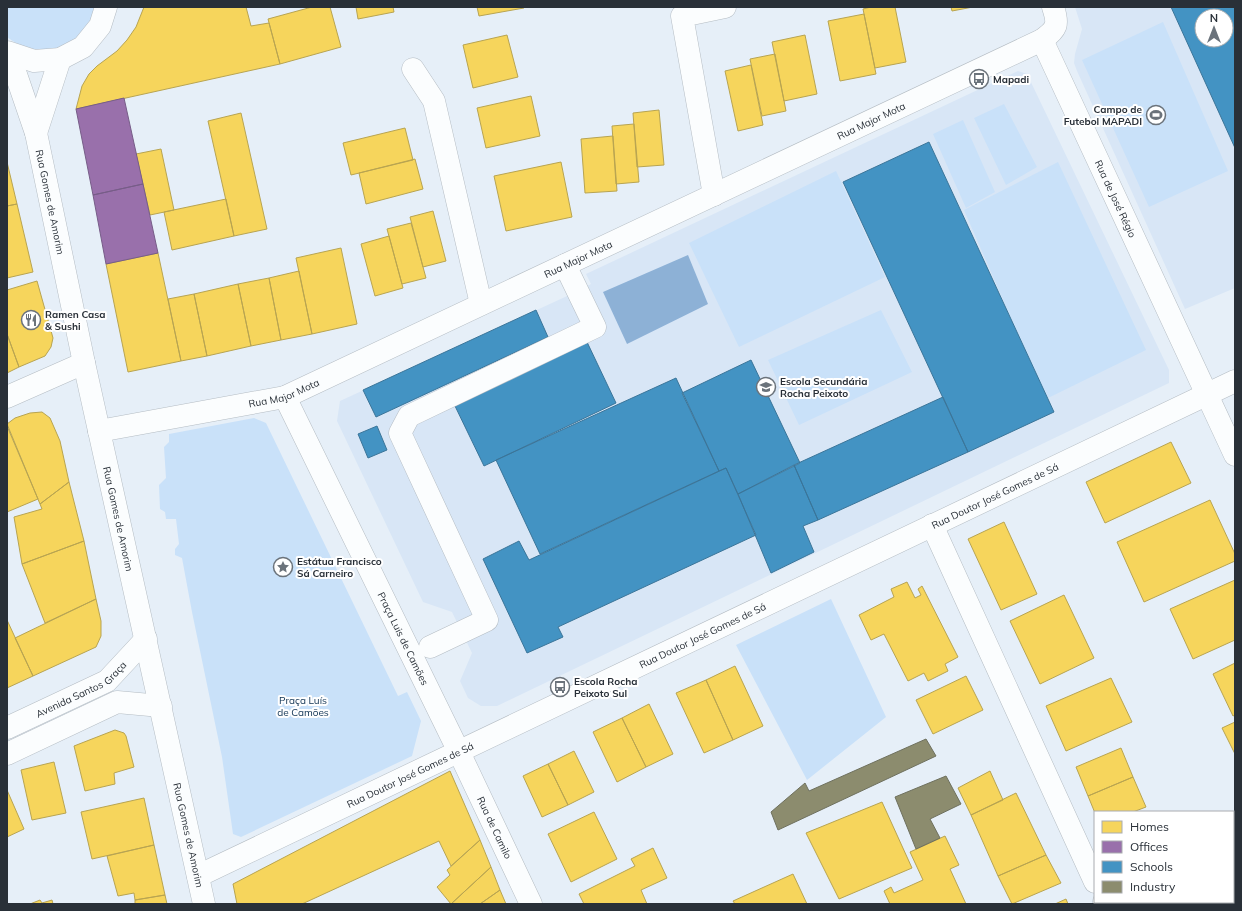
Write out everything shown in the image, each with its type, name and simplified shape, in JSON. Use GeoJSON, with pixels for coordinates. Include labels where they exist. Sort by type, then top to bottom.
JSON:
{"type":"FeatureCollection","features":[{"type":"Feature","properties":{"kind":"street"},"geometry":{"type":"LineString","coordinates":[[8,53],[34,62],[60,59],[83,47],[100,26],[106,7]]}},
{"type":"Feature","properties":{"kind":"street"},"geometry":{"type":"LineString","coordinates":[[714,195],[682,16],[725,7]]}},
{"type":"Feature","properties":{"kind":"street"},"geometry":{"type":"LineString","coordinates":[[1042,40],[1053,32],[1057,18],[1054,7]]}},
{"type":"Feature","properties":{"kind":"street","name":"Rua Major Mota"},"geometry":{"type":"LineString","coordinates":[[99,431],[285,396],[1042,40]]}},
{"type":"Feature","properties":{"kind":"street","name":"Rua de José Régio"},"geometry":{"type":"LineString","coordinates":[[1042,40],[1235,455]]}},
{"type":"Feature","properties":{"kind":"street","name":"Rua Gomes de Amorim"},"geometry":{"type":"LineString","coordinates":[[8,53],[36,133],[84,363],[204,904]]}},
{"type":"Feature","properties":{"kind":"street","name":"Rua Gomes de Amorim"},"geometry":{"type":"LineString","coordinates":[[36,133],[60,59]]}},
{"type":"Feature","properties":{"kind":"street"},"geometry":{"type":"LineString","coordinates":[[413,69],[434,102],[481,304]]}},
{"type":"Feature","properties":{"kind":"street"},"geometry":{"type":"LineString","coordinates":[[430,647],[487,620],[400,433],[409,416],[595,327],[565,265]]}},
{"type":"Feature","properties":{"kind":"street"},"geometry":{"type":"LineString","coordinates":[[7,397],[84,363]]}},
{"type":"Feature","properties":{"kind":"street","name":"Rua Doutor José Gomes de Sá"},"geometry":{"type":"LineString","coordinates":[[198,876],[1235,381]]}},
{"type":"Feature","properties":{"kind":"street","name":"Praça Luis de Camões"},"geometry":{"type":"LineString","coordinates":[[285,396],[459,752]]}},
{"type":"Feature","properties":{"kind":"street"},"geometry":{"type":"LineString","coordinates":[[932,525],[1094,880]]}},
{"type":"Feature","properties":{"kind":"street","name":"Avenida Santos Graça"},"geometry":{"type":"LineString","coordinates":[[7,728],[107,682],[146,639]]}},
{"type":"Feature","properties":{"kind":"street"},"geometry":{"type":"LineString","coordinates":[[7,754],[117,702],[161,706]]}},
{"type":"Feature","properties":{"kind":"street","name":"Rua de Camilo"},"geometry":{"type":"LineString","coordinates":[[459,752],[531,904]]}},
{"type":"Feature","properties":{"kind":"shaded area"},"geometry":{"type":"Polygon","coordinates":[[[1075,7],[1235,7],[1235,288],[1185,309],[1077,71],[1074,63],[1082,29],[1075,7]]]}},
{"type":"Feature","properties":{"kind":"shaded area","name":"Escola Secundária Rocha Peixoto"},"geometry":{"type":"Polygon","coordinates":[[[1018,71],[1027,74],[1169,370],[1169,383],[497,706],[481,706],[468,698],[460,681],[472,653],[452,612],[423,602],[337,421],[340,401],[578,291],[591,284],[586,274],[1018,71]]]}},
{"type":"Feature","properties":{"kind":"shaded area"},"geometry":{"type":"Polygon","coordinates":[[[688,255],[708,304],[627,344],[603,292],[688,255]]]}},
{"type":"Feature","properties":{"kind":"green space"},"geometry":{"type":"Polygon","coordinates":[[[7,7],[95,7],[90,21],[82,33],[60,47],[47,50],[33,49],[20,45],[7,37],[7,7]]]}},
{"type":"Feature","properties":{"kind":"green space","name":"Campo de Futebol MAPADI"},"geometry":{"type":"Polygon","coordinates":[[[1163,22],[1228,171],[1149,207],[1082,60],[1163,22]]]}},
{"type":"Feature","properties":{"kind":"green space"},"geometry":{"type":"Polygon","coordinates":[[[1004,104],[1037,167],[1006,185],[974,118],[1004,104]]]}},
{"type":"Feature","properties":{"kind":"green space"},"geometry":{"type":"Polygon","coordinates":[[[963,120],[995,192],[966,208],[933,134],[963,120]]]}},
{"type":"Feature","properties":{"kind":"green space"},"geometry":{"type":"Polygon","coordinates":[[[1058,162],[1146,350],[1046,399],[964,210],[1058,162]]]}},
{"type":"Feature","properties":{"kind":"green space"},"geometry":{"type":"Polygon","coordinates":[[[836,171],[885,277],[739,347],[689,243],[836,171]]]}},
{"type":"Feature","properties":{"kind":"green space"},"geometry":{"type":"Polygon","coordinates":[[[881,310],[912,372],[799,425],[768,360],[881,310]]]}},
{"type":"Feature","properties":{"kind":"green space","name":"Praça Luís de Camões"},"geometry":{"type":"Polygon","coordinates":[[[254,418],[266,423],[398,696],[407,692],[421,721],[412,756],[241,837],[233,834],[222,757],[182,558],[175,555],[175,549],[179,544],[176,519],[166,519],[165,512],[160,509],[159,485],[166,478],[164,447],[169,442],[169,434],[254,418]]]}},
{"type":"Feature","properties":{"kind":"green space"},"geometry":{"type":"Polygon","coordinates":[[[831,599],[886,717],[807,780],[736,645],[831,599]]]}},
{"type":"Feature","properties":{"kind":"building: Homes"},"geometry":{"type":"Polygon","coordinates":[[[144,7],[246,7],[251,26],[269,23],[280,64],[76,109],[82,86],[89,74],[117,51],[127,40],[136,27],[144,7]]]}},
{"type":"Feature","properties":{"kind":"building: Homes"},"geometry":{"type":"Polygon","coordinates":[[[312,7],[330,7],[341,47],[280,64],[268,19],[312,7]]]}},
{"type":"Feature","properties":{"kind":"building: Homes"},"geometry":{"type":"Polygon","coordinates":[[[356,7],[393,7],[394,12],[358,19],[356,7]]]}},
{"type":"Feature","properties":{"kind":"building: Homes"},"geometry":{"type":"Polygon","coordinates":[[[477,7],[524,7],[524,8],[479,16],[477,7]]]}},
{"type":"Feature","properties":{"kind":"building: Homes"},"geometry":{"type":"Polygon","coordinates":[[[871,7],[895,7],[906,62],[875,68],[863,9],[871,7]]]}},
{"type":"Feature","properties":{"kind":"building: Homes"},"geometry":{"type":"Polygon","coordinates":[[[951,7],[973,7],[952,11],[951,7]]]}},
{"type":"Feature","properties":{"kind":"building: Homes"},"geometry":{"type":"Polygon","coordinates":[[[864,14],[876,74],[840,81],[828,21],[864,14]]]}},
{"type":"Feature","properties":{"kind":"building: Homes"},"geometry":{"type":"Polygon","coordinates":[[[507,35],[518,77],[473,88],[463,45],[507,35]]]}},
{"type":"Feature","properties":{"kind":"building: Homes"},"geometry":{"type":"Polygon","coordinates":[[[805,35],[817,94],[784,101],[772,42],[805,35]]]}},
{"type":"Feature","properties":{"kind":"building: Homes"},"geometry":{"type":"Polygon","coordinates":[[[775,54],[786,111],[762,116],[750,59],[775,54]]]}},
{"type":"Feature","properties":{"kind":"building: Homes"},"geometry":{"type":"Polygon","coordinates":[[[751,65],[763,125],[738,131],[725,71],[751,65]]]}},
{"type":"Feature","properties":{"kind":"building: Homes"},"geometry":{"type":"Polygon","coordinates":[[[531,96],[540,136],[486,148],[477,108],[531,96]]]}},
{"type":"Feature","properties":{"kind":"building: Homes"},"geometry":{"type":"Polygon","coordinates":[[[659,110],[664,165],[637,167],[633,113],[659,110]]]}},
{"type":"Feature","properties":{"kind":"building: Homes"},"geometry":{"type":"Polygon","coordinates":[[[241,113],[267,229],[234,236],[208,121],[241,113]]]}},
{"type":"Feature","properties":{"kind":"building: Homes"},"geometry":{"type":"Polygon","coordinates":[[[634,124],[639,182],[616,184],[612,126],[634,124]]]}},
{"type":"Feature","properties":{"kind":"building: Homes"},"geometry":{"type":"Polygon","coordinates":[[[405,128],[413,160],[351,175],[343,143],[405,128]]]}},
{"type":"Feature","properties":{"kind":"building: Homes"},"geometry":{"type":"Polygon","coordinates":[[[613,136],[617,191],[585,193],[581,139],[613,136]]]}},
{"type":"Feature","properties":{"kind":"building: Homes"},"geometry":{"type":"Polygon","coordinates":[[[161,149],[174,210],[150,215],[136,154],[161,149]]]}},
{"type":"Feature","properties":{"kind":"building: Homes"},"geometry":{"type":"Polygon","coordinates":[[[415,159],[423,189],[366,204],[359,173],[415,159]]]}},
{"type":"Feature","properties":{"kind":"building: Homes"},"geometry":{"type":"Polygon","coordinates":[[[7,162],[17,204],[7,206],[7,162]]]}},
{"type":"Feature","properties":{"kind":"building: Homes"},"geometry":{"type":"Polygon","coordinates":[[[561,162],[572,217],[506,231],[494,176],[561,162]]]}},
{"type":"Feature","properties":{"kind":"building: Homes"},"geometry":{"type":"Polygon","coordinates":[[[226,199],[234,236],[172,250],[164,212],[226,199]]]}},
{"type":"Feature","properties":{"kind":"building: Homes"},"geometry":{"type":"Polygon","coordinates":[[[17,204],[33,272],[7,278],[7,206],[17,204]]]}},
{"type":"Feature","properties":{"kind":"building: Homes"},"geometry":{"type":"Polygon","coordinates":[[[433,211],[446,261],[423,267],[410,217],[433,211]]]}},
{"type":"Feature","properties":{"kind":"building: Homes"},"geometry":{"type":"Polygon","coordinates":[[[411,223],[426,278],[402,284],[387,229],[411,223]]]}},
{"type":"Feature","properties":{"kind":"building: Homes"},"geometry":{"type":"Polygon","coordinates":[[[389,236],[403,288],[375,296],[361,244],[389,236]]]}},
{"type":"Feature","properties":{"kind":"building: Homes"},"geometry":{"type":"Polygon","coordinates":[[[341,248],[357,324],[312,334],[296,258],[341,248]]]}},
{"type":"Feature","properties":{"kind":"building: Homes"},"geometry":{"type":"Polygon","coordinates":[[[158,253],[181,361],[128,372],[106,264],[158,253]]]}},
{"type":"Feature","properties":{"kind":"building: Homes"},"geometry":{"type":"Polygon","coordinates":[[[299,271],[312,334],[281,340],[269,278],[299,271]]]}},
{"type":"Feature","properties":{"kind":"building: Homes"},"geometry":{"type":"Polygon","coordinates":[[[269,278],[281,340],[251,346],[238,284],[269,278]]]}},
{"type":"Feature","properties":{"kind":"building: Homes"},"geometry":{"type":"Polygon","coordinates":[[[37,281],[53,338],[51,347],[45,356],[19,367],[7,334],[7,290],[37,281]]]}},
{"type":"Feature","properties":{"kind":"building: Homes"},"geometry":{"type":"Polygon","coordinates":[[[238,284],[251,346],[207,356],[194,294],[238,284]]]}},
{"type":"Feature","properties":{"kind":"building: Homes"},"geometry":{"type":"Polygon","coordinates":[[[194,294],[207,356],[181,361],[168,299],[194,294]]]}},
{"type":"Feature","properties":{"kind":"building: Homes"},"geometry":{"type":"Polygon","coordinates":[[[7,334],[19,367],[7,373],[7,334]]]}},
{"type":"Feature","properties":{"kind":"building: Homes"},"geometry":{"type":"Polygon","coordinates":[[[42,412],[50,418],[60,441],[69,482],[40,504],[7,424],[15,418],[30,413],[42,412]]]}},
{"type":"Feature","properties":{"kind":"building: Homes"},"geometry":{"type":"Polygon","coordinates":[[[7,426],[38,499],[7,512],[7,426]]]}},
{"type":"Feature","properties":{"kind":"building: Homes"},"geometry":{"type":"Polygon","coordinates":[[[1171,442],[1191,483],[1105,523],[1086,482],[1171,442]]]}},
{"type":"Feature","properties":{"kind":"building: Homes"},"geometry":{"type":"Polygon","coordinates":[[[69,482],[84,541],[22,564],[14,517],[42,509],[40,504],[69,482]]]}},
{"type":"Feature","properties":{"kind":"building: Homes"},"geometry":{"type":"Polygon","coordinates":[[[1210,500],[1235,554],[1235,561],[1144,602],[1117,542],[1210,500]]]}},
{"type":"Feature","properties":{"kind":"building: Homes"},"geometry":{"type":"Polygon","coordinates":[[[1004,522],[1037,594],[1001,610],[968,539],[1004,522]]]}},
{"type":"Feature","properties":{"kind":"building: Homes"},"geometry":{"type":"Polygon","coordinates":[[[84,541],[96,599],[45,623],[22,564],[84,541]]]}},
{"type":"Feature","properties":{"kind":"building: Homes"},"geometry":{"type":"Polygon","coordinates":[[[1235,580],[1235,640],[1193,659],[1170,609],[1235,580]]]}},
{"type":"Feature","properties":{"kind":"building: Homes"},"geometry":{"type":"Polygon","coordinates":[[[907,582],[915,598],[921,595],[918,589],[922,586],[958,657],[945,664],[948,671],[928,681],[924,673],[908,681],[884,634],[871,640],[859,615],[894,597],[891,589],[907,582]]]}},
{"type":"Feature","properties":{"kind":"building: Homes"},"geometry":{"type":"Polygon","coordinates":[[[1064,595],[1094,658],[1040,684],[1010,621],[1064,595]]]}},
{"type":"Feature","properties":{"kind":"building: Homes"},"geometry":{"type":"Polygon","coordinates":[[[96,599],[101,621],[101,636],[96,647],[33,676],[15,638],[96,599]]]}},
{"type":"Feature","properties":{"kind":"building: Homes"},"geometry":{"type":"Polygon","coordinates":[[[7,620],[33,676],[7,688],[7,620]]]}},
{"type":"Feature","properties":{"kind":"building: Homes"},"geometry":{"type":"Polygon","coordinates":[[[1235,663],[1235,715],[1233,716],[1213,674],[1235,663]]]}},
{"type":"Feature","properties":{"kind":"building: Homes"},"geometry":{"type":"Polygon","coordinates":[[[735,666],[763,726],[733,740],[706,680],[735,666]]]}},
{"type":"Feature","properties":{"kind":"building: Homes"},"geometry":{"type":"Polygon","coordinates":[[[966,676],[983,710],[933,734],[916,700],[966,676]]]}},
{"type":"Feature","properties":{"kind":"building: Homes"},"geometry":{"type":"Polygon","coordinates":[[[1111,678],[1132,722],[1066,751],[1046,706],[1111,678]]]}},
{"type":"Feature","properties":{"kind":"building: Homes"},"geometry":{"type":"Polygon","coordinates":[[[706,680],[733,740],[704,753],[676,693],[706,680]]]}},
{"type":"Feature","properties":{"kind":"building: Homes"},"geometry":{"type":"Polygon","coordinates":[[[649,704],[673,754],[646,767],[622,718],[649,704]]]}},
{"type":"Feature","properties":{"kind":"building: Homes"},"geometry":{"type":"Polygon","coordinates":[[[622,718],[646,767],[617,782],[593,732],[622,718]]]}},
{"type":"Feature","properties":{"kind":"building: Homes"},"geometry":{"type":"Polygon","coordinates":[[[1235,722],[1235,754],[1222,728],[1235,722]]]}},
{"type":"Feature","properties":{"kind":"building: Homes"},"geometry":{"type":"Polygon","coordinates":[[[115,730],[124,733],[126,736],[134,767],[114,773],[115,784],[85,791],[74,746],[115,730]]]}},
{"type":"Feature","properties":{"kind":"building: Homes"},"geometry":{"type":"Polygon","coordinates":[[[1121,748],[1133,777],[1088,796],[1076,767],[1121,748]]]}},
{"type":"Feature","properties":{"kind":"building: Homes"},"geometry":{"type":"Polygon","coordinates":[[[574,751],[594,792],[568,805],[548,764],[574,751]]]}},
{"type":"Feature","properties":{"kind":"building: Homes"},"geometry":{"type":"Polygon","coordinates":[[[54,762],[66,813],[32,820],[21,770],[54,762]]]}},
{"type":"Feature","properties":{"kind":"building: Homes"},"geometry":{"type":"Polygon","coordinates":[[[548,764],[568,805],[542,817],[523,776],[548,764]]]}},
{"type":"Feature","properties":{"kind":"building: Homes"},"geometry":{"type":"Polygon","coordinates":[[[450,771],[480,840],[451,866],[439,841],[302,904],[237,904],[233,884],[450,771]]]}},
{"type":"Feature","properties":{"kind":"building: Homes"},"geometry":{"type":"Polygon","coordinates":[[[990,771],[1003,800],[971,815],[958,788],[990,771]]]}},
{"type":"Feature","properties":{"kind":"building: Homes"},"geometry":{"type":"Polygon","coordinates":[[[1133,777],[1146,807],[1136,811],[1094,811],[1088,796],[1133,777]]]}},
{"type":"Feature","properties":{"kind":"building: Homes"},"geometry":{"type":"Polygon","coordinates":[[[7,790],[24,829],[7,837],[7,790]]]}},
{"type":"Feature","properties":{"kind":"building: Homes"},"geometry":{"type":"Polygon","coordinates":[[[1016,793],[1046,855],[998,876],[971,815],[1016,793]]]}},
{"type":"Feature","properties":{"kind":"building: Homes"},"geometry":{"type":"Polygon","coordinates":[[[144,798],[154,845],[92,859],[81,812],[144,798]]]}},
{"type":"Feature","properties":{"kind":"building: Homes"},"geometry":{"type":"Polygon","coordinates":[[[882,802],[912,868],[839,899],[806,833],[882,802]]]}},
{"type":"Feature","properties":{"kind":"building: Homes"},"geometry":{"type":"Polygon","coordinates":[[[594,812],[617,859],[571,882],[548,834],[594,812]]]}},
{"type":"Feature","properties":{"kind":"building: Homes"},"geometry":{"type":"Polygon","coordinates":[[[945,836],[959,865],[950,869],[966,904],[890,904],[884,891],[891,887],[894,893],[923,880],[910,852],[945,836]]]}},
{"type":"Feature","properties":{"kind":"building: Homes"},"geometry":{"type":"Polygon","coordinates":[[[480,840],[491,867],[451,904],[437,887],[450,875],[447,870],[480,840]]]}},
{"type":"Feature","properties":{"kind":"building: Homes"},"geometry":{"type":"Polygon","coordinates":[[[154,845],[165,895],[135,900],[134,893],[118,896],[107,856],[154,845]]]}},
{"type":"Feature","properties":{"kind":"building: Homes"},"geometry":{"type":"Polygon","coordinates":[[[653,848],[667,878],[641,890],[647,904],[584,904],[579,894],[635,866],[631,859],[653,848]]]}},
{"type":"Feature","properties":{"kind":"building: Homes"},"geometry":{"type":"Polygon","coordinates":[[[1046,855],[1061,883],[1012,904],[998,876],[1046,855]]]}},
{"type":"Feature","properties":{"kind":"building: Homes"},"geometry":{"type":"Polygon","coordinates":[[[491,867],[500,890],[480,904],[451,904],[491,867]]]}},
{"type":"Feature","properties":{"kind":"building: Homes"},"geometry":{"type":"Polygon","coordinates":[[[793,874],[807,904],[735,904],[733,901],[793,874]]]}},
{"type":"Feature","properties":{"kind":"building: Homes"},"geometry":{"type":"Polygon","coordinates":[[[500,890],[506,904],[480,904],[500,890]]]}},
{"type":"Feature","properties":{"kind":"building: Homes"},"geometry":{"type":"Polygon","coordinates":[[[165,895],[167,904],[135,904],[135,900],[165,895]]]}},
{"type":"Feature","properties":{"kind":"building: Homes"},"geometry":{"type":"Polygon","coordinates":[[[1066,899],[1068,904],[1055,904],[1066,899]]]}},
{"type":"Feature","properties":{"kind":"building: Homes"},"geometry":{"type":"Polygon","coordinates":[[[40,900],[42,903],[52,900],[53,904],[30,904],[40,900]]]}},
{"type":"Feature","properties":{"kind":"building: Homes"},"geometry":{"type":"Polygon","coordinates":[[[1198,903],[1198,904],[1152,904],[1198,903]]]}},
{"type":"Feature","properties":{"kind":"building: Offices"},"geometry":{"type":"Polygon","coordinates":[[[124,98],[143,184],[93,195],[76,109],[124,98]]]}},
{"type":"Feature","properties":{"kind":"building: Offices"},"geometry":{"type":"Polygon","coordinates":[[[143,184],[158,253],[106,264],[93,195],[143,184]]]}},
{"type":"Feature","properties":{"kind":"building: Schools"},"geometry":{"type":"Polygon","coordinates":[[[1171,7],[1235,7],[1235,148],[1171,7]]]}},
{"type":"Feature","properties":{"kind":"building: Schools"},"geometry":{"type":"Polygon","coordinates":[[[929,142],[1054,412],[968,452],[843,182],[929,142]]]}},
{"type":"Feature","properties":{"kind":"building: Schools"},"geometry":{"type":"Polygon","coordinates":[[[536,310],[548,337],[376,417],[363,390],[536,310]]]}},
{"type":"Feature","properties":{"kind":"building: Schools"},"geometry":{"type":"Polygon","coordinates":[[[587,342],[616,403],[484,466],[455,406],[587,342]]]}},
{"type":"Feature","properties":{"kind":"building: Schools"},"geometry":{"type":"Polygon","coordinates":[[[751,360],[800,463],[738,494],[726,468],[719,471],[682,393],[751,360]]]}},
{"type":"Feature","properties":{"kind":"building: Schools"},"geometry":{"type":"Polygon","coordinates":[[[676,378],[719,471],[540,554],[496,460],[676,378]]]}},
{"type":"Feature","properties":{"kind":"building: Schools"},"geometry":{"type":"Polygon","coordinates":[[[943,397],[968,452],[818,520],[794,465],[943,397]]]}},
{"type":"Feature","properties":{"kind":"building: Schools"},"geometry":{"type":"Polygon","coordinates":[[[377,426],[387,450],[368,458],[358,434],[377,426]]]}},
{"type":"Feature","properties":{"kind":"building: Schools"},"geometry":{"type":"Polygon","coordinates":[[[794,465],[818,520],[803,526],[814,552],[771,573],[738,494],[794,465]]]}},
{"type":"Feature","properties":{"kind":"building: Schools"},"geometry":{"type":"Polygon","coordinates":[[[726,468],[756,535],[558,627],[563,637],[527,653],[483,559],[519,541],[529,560],[726,468]]]}},
{"type":"Feature","properties":{"kind":"building: Industry"},"geometry":{"type":"Polygon","coordinates":[[[926,739],[936,756],[778,830],[771,812],[805,783],[809,791],[926,739]]]}},
{"type":"Feature","properties":{"kind":"building: Industry"},"geometry":{"type":"Polygon","coordinates":[[[946,776],[961,804],[930,819],[940,838],[916,849],[895,797],[946,776]]]}},
{"type":"Feature","properties":{"kind":"place","name":"Mapadi"},"geometry":{"type":"Point","coordinates":[979,79]}},
{"type":"Feature","properties":{"kind":"place","name":"Campo de Futebol MAPADI"},"geometry":{"type":"Point","coordinates":[1156,115]}},
{"type":"Feature","properties":{"kind":"place","name":"Ramen Casa & Sushi"},"geometry":{"type":"Point","coordinates":[31,320]}},
{"type":"Feature","properties":{"kind":"place","name":"Escola Secundária Rocha Peixoto"},"geometry":{"type":"Point","coordinates":[766,387]}},
{"type":"Feature","properties":{"kind":"place","name":"Estátua Francisco Sá Carneiro"},"geometry":{"type":"Point","coordinates":[283,567]}},
{"type":"Feature","properties":{"kind":"place","name":"Escola Rocha Peixoto Sul"},"geometry":{"type":"Point","coordinates":[560,687]}}]}
